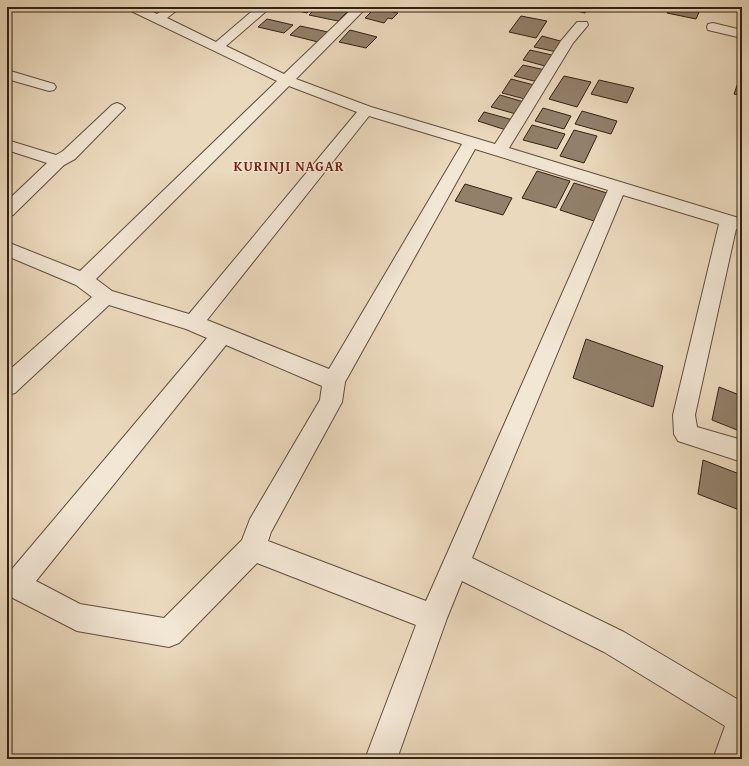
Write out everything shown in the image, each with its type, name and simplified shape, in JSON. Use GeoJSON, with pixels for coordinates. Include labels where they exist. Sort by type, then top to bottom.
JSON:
{"type":"FeatureCollection","features":[{"type":"Feature","properties":{"kind":"street"},"geometry":{"type":"LineString","coordinates":[[133,7],[287,81],[366,110],[736,223],[684,415],[686,434],[742,451]]}},
{"type":"Feature","properties":{"kind":"street"},"geometry":{"type":"LineString","coordinates":[[158,19],[175,7]]}},
{"type":"Feature","properties":{"kind":"street"},"geometry":{"type":"LineString","coordinates":[[216,48],[265,7]]}},
{"type":"Feature","properties":{"kind":"street"},"geometry":{"type":"LineString","coordinates":[[83,280],[361,7]]}},
{"type":"Feature","properties":{"kind":"street"},"geometry":{"type":"LineString","coordinates":[[499,151],[568,41],[582,25]]}},
{"type":"Feature","properties":{"kind":"street"},"geometry":{"type":"LineString","coordinates":[[713,27],[742,34]]}},
{"type":"Feature","properties":{"kind":"street"},"geometry":{"type":"LineString","coordinates":[[7,74],[49,86]]}},
{"type":"Feature","properties":{"kind":"street"},"geometry":{"type":"LineString","coordinates":[[7,212],[58,161],[69,155],[117,108]]}},
{"type":"Feature","properties":{"kind":"street"},"geometry":{"type":"LineString","coordinates":[[193,323],[366,110]]}},
{"type":"Feature","properties":{"kind":"street"},"geometry":{"type":"LineString","coordinates":[[221,336],[16,585],[77,617],[169,633],[253,548],[259,528],[331,402],[334,381],[471,142]]}},
{"type":"Feature","properties":{"kind":"street"},"geometry":{"type":"LineString","coordinates":[[7,146],[58,161]]}},
{"type":"Feature","properties":{"kind":"street"},"geometry":{"type":"LineString","coordinates":[[381,759],[433,618],[618,187]]}},
{"type":"Feature","properties":{"kind":"street"},"geometry":{"type":"LineString","coordinates":[[7,249],[83,280],[105,296],[193,323],[221,336],[334,381]]}},
{"type":"Feature","properties":{"kind":"street"},"geometry":{"type":"LineString","coordinates":[[7,386],[105,296]]}},
{"type":"Feature","properties":{"kind":"street"},"geometry":{"type":"LineString","coordinates":[[253,548],[433,618]]}},
{"type":"Feature","properties":{"kind":"street"},"geometry":{"type":"LineString","coordinates":[[456,564],[614,642],[742,719]]}},
{"type":"Feature","properties":{"kind":"street"},"geometry":{"type":"LineString","coordinates":[[729,759],[742,722]]}},
{"type":"Feature","properties":{"kind":"building"},"geometry":{"type":"Polygon","coordinates":[[[282,7],[313,7],[307,13],[282,7]]]}},
{"type":"Feature","properties":{"kind":"building"},"geometry":{"type":"Polygon","coordinates":[[[317,7],[328,7],[348,11],[338,21],[309,15],[317,7]]]}},
{"type":"Feature","properties":{"kind":"building"},"geometry":{"type":"Polygon","coordinates":[[[376,7],[402,7],[398,12],[376,7]]]}},
{"type":"Feature","properties":{"kind":"building"},"geometry":{"type":"Polygon","coordinates":[[[561,7],[589,7],[585,13],[561,7]]]}},
{"type":"Feature","properties":{"kind":"building"},"geometry":{"type":"Polygon","coordinates":[[[669,7],[686,7],[700,10],[696,19],[667,13],[669,7]]]}},
{"type":"Feature","properties":{"kind":"building"},"geometry":{"type":"Polygon","coordinates":[[[375,8],[398,13],[392,19],[388,18],[384,23],[365,18],[375,8]]]}},
{"type":"Feature","properties":{"kind":"building"},"geometry":{"type":"Polygon","coordinates":[[[521,16],[547,21],[536,38],[509,32],[521,16]]]}},
{"type":"Feature","properties":{"kind":"building"},"geometry":{"type":"Polygon","coordinates":[[[267,19],[293,25],[284,33],[258,27],[267,19]]]}},
{"type":"Feature","properties":{"kind":"building"},"geometry":{"type":"Polygon","coordinates":[[[300,26],[328,32],[318,42],[290,35],[300,26]]]}},
{"type":"Feature","properties":{"kind":"building"},"geometry":{"type":"Polygon","coordinates":[[[350,30],[377,37],[366,48],[339,42],[350,30]]]}},
{"type":"Feature","properties":{"kind":"building"},"geometry":{"type":"Polygon","coordinates":[[[542,36],[564,42],[557,52],[534,47],[542,36]]]}},
{"type":"Feature","properties":{"kind":"building"},"geometry":{"type":"Polygon","coordinates":[[[530,50],[552,55],[545,66],[523,60],[530,50]]]}},
{"type":"Feature","properties":{"kind":"building"},"geometry":{"type":"Polygon","coordinates":[[[523,65],[545,70],[538,82],[514,76],[523,65]]]}},
{"type":"Feature","properties":{"kind":"building"},"geometry":{"type":"Polygon","coordinates":[[[564,76],[591,82],[577,107],[549,99],[564,76]]]}},
{"type":"Feature","properties":{"kind":"building"},"geometry":{"type":"Polygon","coordinates":[[[511,79],[534,85],[525,99],[502,93],[511,79]]]}},
{"type":"Feature","properties":{"kind":"building"},"geometry":{"type":"Polygon","coordinates":[[[599,80],[634,88],[627,103],[591,94],[599,80]]]}},
{"type":"Feature","properties":{"kind":"building"},"geometry":{"type":"Polygon","coordinates":[[[739,80],[742,80],[742,96],[734,94],[739,80]]]}},
{"type":"Feature","properties":{"kind":"building"},"geometry":{"type":"Polygon","coordinates":[[[500,95],[524,102],[516,114],[491,107],[500,95]]]}},
{"type":"Feature","properties":{"kind":"building"},"geometry":{"type":"Polygon","coordinates":[[[543,108],[571,116],[564,129],[535,121],[543,108]]]}},
{"type":"Feature","properties":{"kind":"building"},"geometry":{"type":"Polygon","coordinates":[[[582,111],[617,121],[611,134],[575,124],[582,111]]]}},
{"type":"Feature","properties":{"kind":"building"},"geometry":{"type":"Polygon","coordinates":[[[484,112],[513,120],[506,130],[478,121],[484,112]]]}},
{"type":"Feature","properties":{"kind":"building"},"geometry":{"type":"Polygon","coordinates":[[[532,125],[565,134],[557,149],[523,140],[532,125]]]}},
{"type":"Feature","properties":{"kind":"building"},"geometry":{"type":"Polygon","coordinates":[[[574,130],[597,136],[584,163],[560,156],[574,130]]]}},
{"type":"Feature","properties":{"kind":"building"},"geometry":{"type":"Polygon","coordinates":[[[537,171],[570,181],[556,208],[522,198],[537,171]]]}},
{"type":"Feature","properties":{"kind":"building"},"geometry":{"type":"Polygon","coordinates":[[[574,183],[607,193],[594,221],[560,210],[574,183]]]}},
{"type":"Feature","properties":{"kind":"building"},"geometry":{"type":"Polygon","coordinates":[[[465,184],[512,198],[503,215],[455,201],[465,184]]]}},
{"type":"Feature","properties":{"kind":"building"},"geometry":{"type":"Polygon","coordinates":[[[586,339],[663,366],[653,407],[573,378],[586,339]]]}},
{"type":"Feature","properties":{"kind":"building"},"geometry":{"type":"Polygon","coordinates":[[[719,387],[742,396],[742,432],[712,420],[719,387]]]}},
{"type":"Feature","properties":{"kind":"building"},"geometry":{"type":"Polygon","coordinates":[[[703,460],[742,475],[742,511],[698,494],[703,460]]]}},
{"type":"Feature","properties":{"kind":"district","name":"KURINJI NAGAR"},"geometry":{"type":"Point","coordinates":[289,166]}}]}
